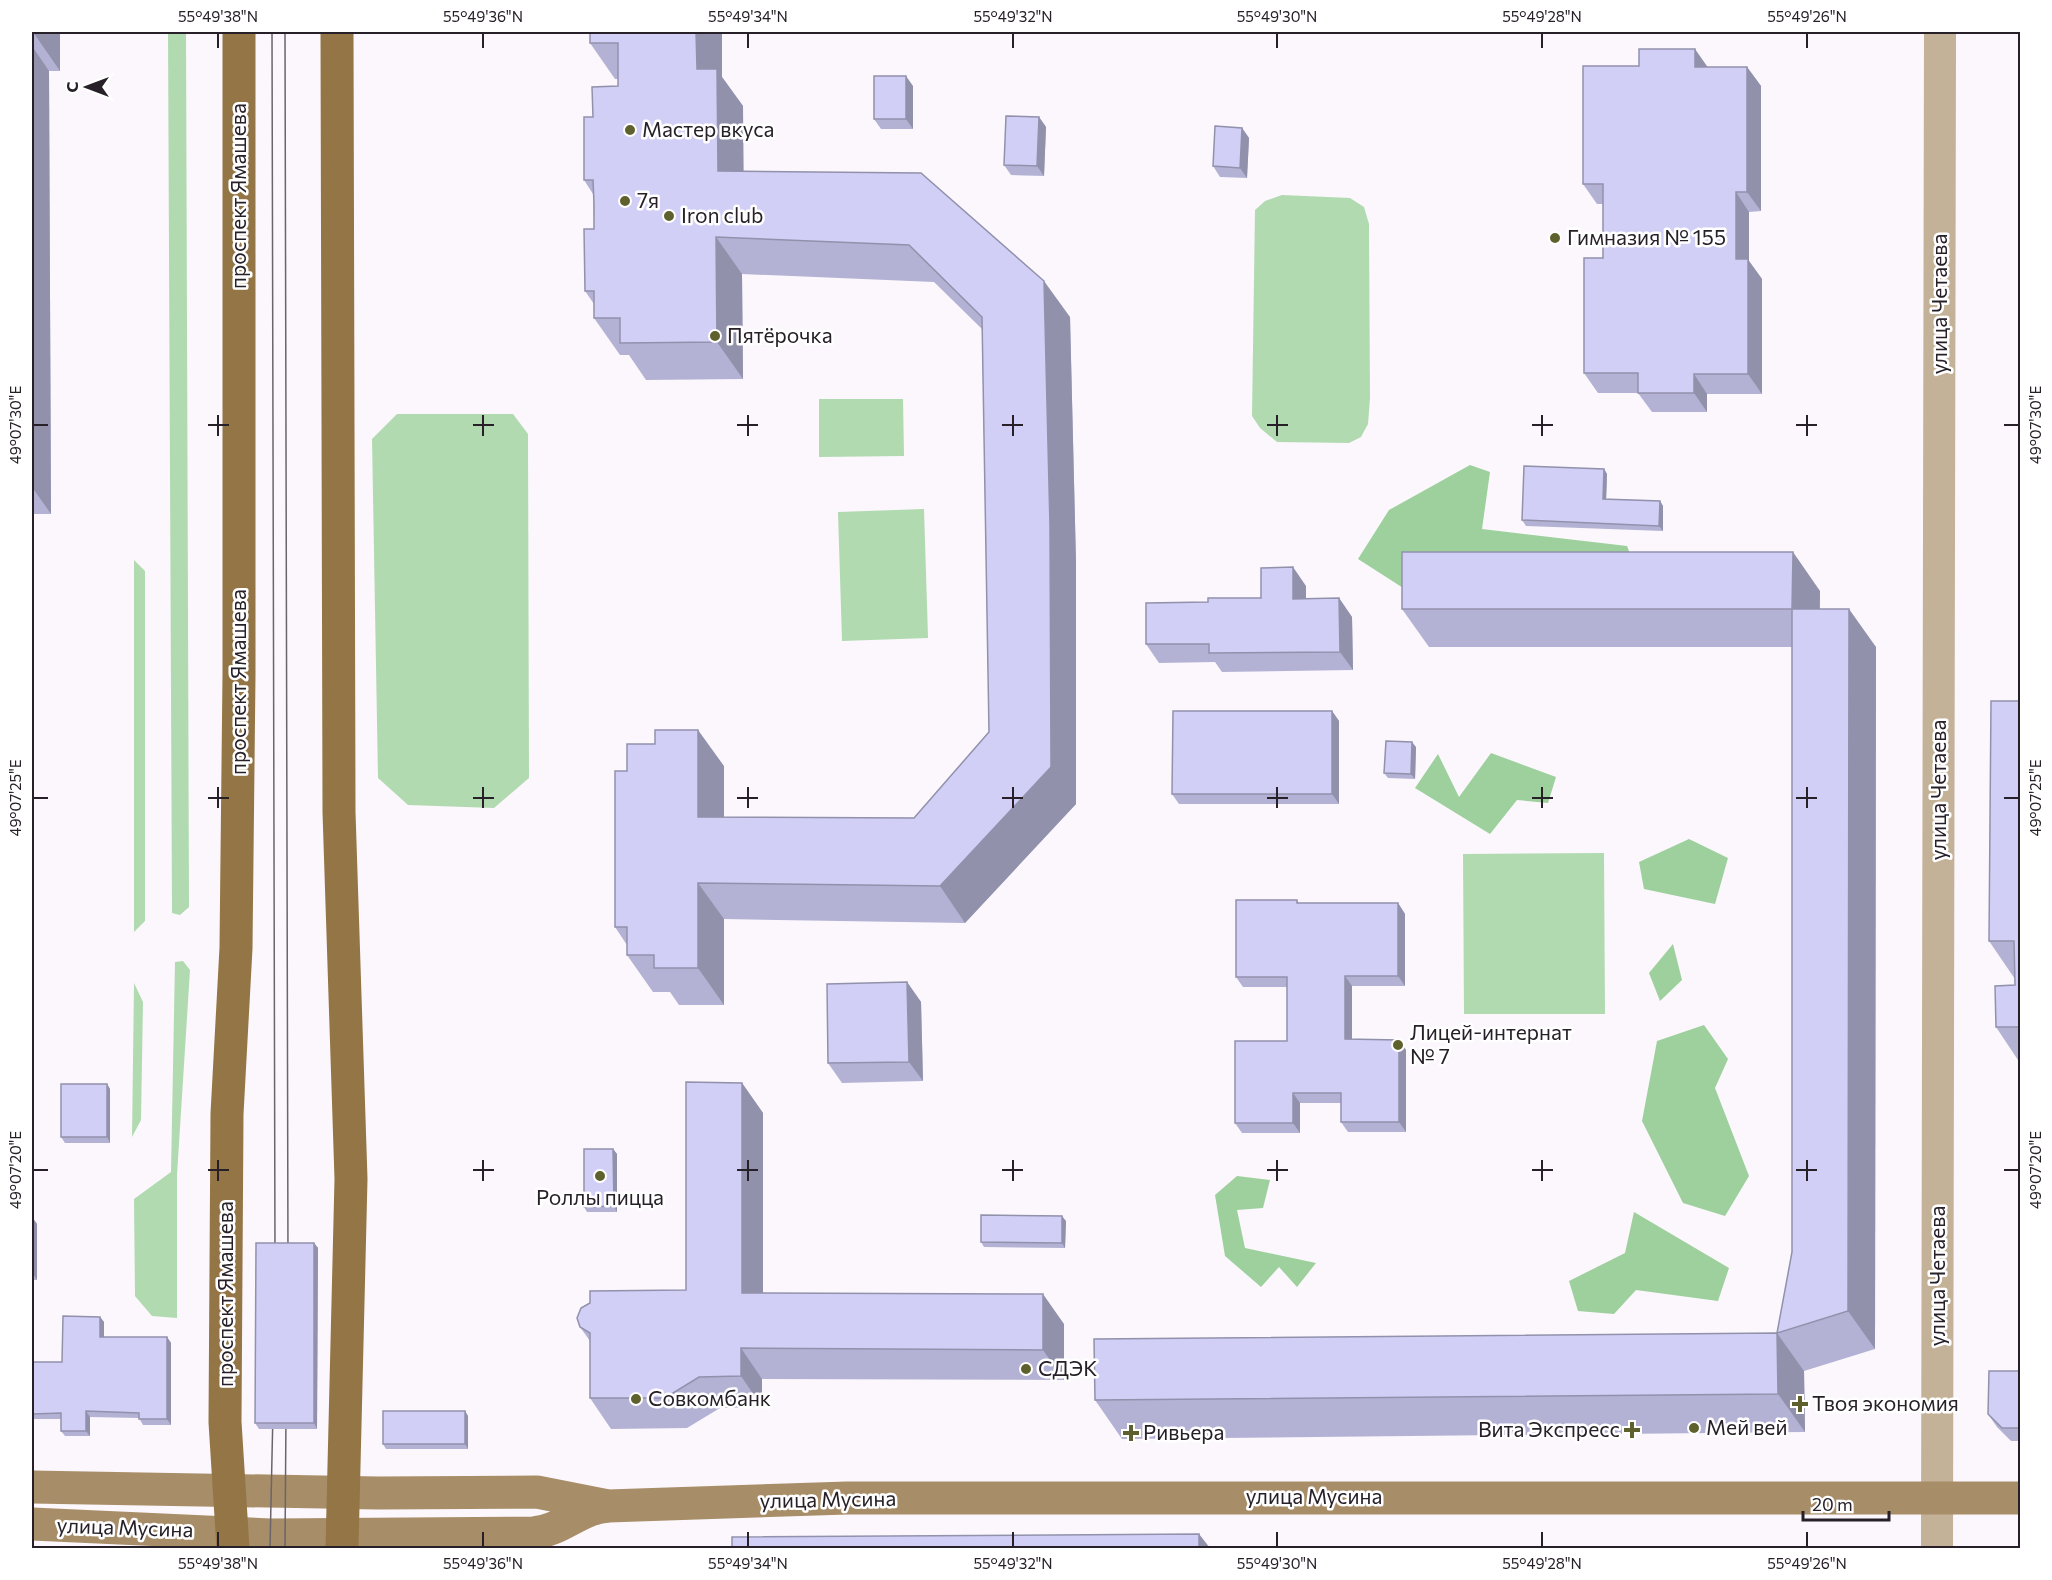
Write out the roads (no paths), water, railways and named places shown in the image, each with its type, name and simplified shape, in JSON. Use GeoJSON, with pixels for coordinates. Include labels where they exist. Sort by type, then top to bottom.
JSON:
{"type":"FeatureCollection","features":[{"type":"Feature","properties":{"kind":"main road","name":"проспект Ямашева"},"geometry":{"type":"LineString","coordinates":[[232,1540],[225,1422],[227,1114],[236,948],[240,674],[239,32]]}},
{"type":"Feature","properties":{"kind":"main road"},"geometry":{"type":"LineString","coordinates":[[337,32],[339,812],[351,1179],[342,1541]]}},
{"type":"Feature","properties":{"kind":"street","name":"улица Четаева"},"geometry":{"type":"LineString","coordinates":[[1937,1548],[1940,32]]}},
{"type":"Feature","properties":{"kind":"street","name":"улица Мусина"},"geometry":{"type":"LineString","coordinates":[[32,1487],[343,1492],[537,1492],[608,1506]]}},
{"type":"Feature","properties":{"kind":"street","name":"улица Мусина"},"geometry":{"type":"LineString","coordinates":[[32,1524],[232,1540],[270,1534],[342,1541],[544,1532],[555,1529],[583,1511],[608,1506],[894,1498],[2020,1498]]}},
{"type":"Feature","properties":{"kind":"tram line"},"geometry":{"type":"LineString","coordinates":[[272,32],[275,1258]]}},
{"type":"Feature","properties":{"kind":"tram line"},"geometry":{"type":"LineString","coordinates":[[285,32],[288,1261]]}},
{"type":"Feature","properties":{"kind":"tram line"},"geometry":{"type":"LineString","coordinates":[[270,1548],[273,1411]]}},
{"type":"Feature","properties":{"kind":"tram line"},"geometry":{"type":"LineString","coordinates":[[285,1548],[286,1414]]}},
{"type":"Feature","properties":{"kind":"place","name":"Мастер вкуса"},"geometry":{"type":"Point","coordinates":[630,130]}},
{"type":"Feature","properties":{"kind":"place","name":"7я"},"geometry":{"type":"Point","coordinates":[625,201]}},
{"type":"Feature","properties":{"kind":"place","name":"Iron club"},"geometry":{"type":"Point","coordinates":[669,216]}},
{"type":"Feature","properties":{"kind":"place","name":"Гимназия № 155"},"geometry":{"type":"Point","coordinates":[1555,238]}},
{"type":"Feature","properties":{"kind":"place","name":"Пятёрочка"},"geometry":{"type":"Point","coordinates":[715,336]}},
{"type":"Feature","properties":{"kind":"place","name":"Лицей-интернат № 7"},"geometry":{"type":"Point","coordinates":[1398,1045]}},
{"type":"Feature","properties":{"kind":"place","name":"Роллы пицца"},"geometry":{"type":"Point","coordinates":[600,1176]}},
{"type":"Feature","properties":{"kind":"place","name":"СДЭК"},"geometry":{"type":"Point","coordinates":[1026,1369]}},
{"type":"Feature","properties":{"kind":"place","name":"Совкомбанк"},"geometry":{"type":"Point","coordinates":[636,1399]}},
{"type":"Feature","properties":{"kind":"place","name":"Твоя экономия"},"geometry":{"type":"Point","coordinates":[1800,1404]}},
{"type":"Feature","properties":{"kind":"place","name":"Мей вей"},"geometry":{"type":"Point","coordinates":[1694,1428]}},
{"type":"Feature","properties":{"kind":"place","name":"Вита Экспресс"},"geometry":{"type":"Point","coordinates":[1632,1430]}},
{"type":"Feature","properties":{"kind":"place","name":"Ривьера"},"geometry":{"type":"Point","coordinates":[1131,1433]}}]}
